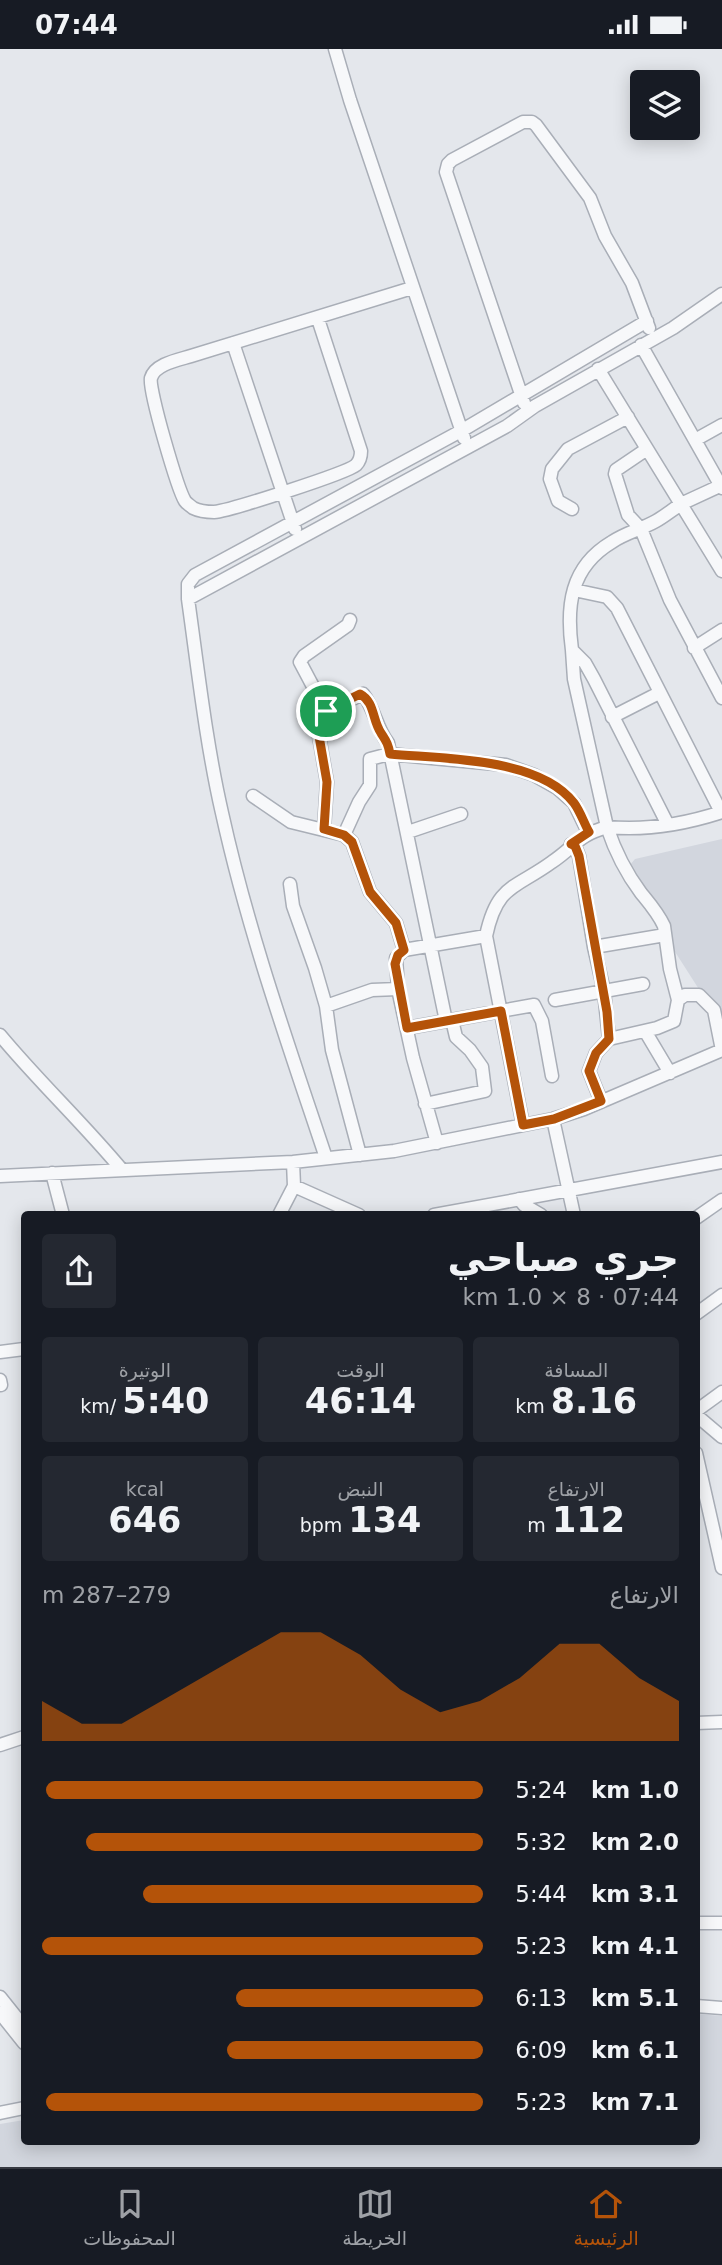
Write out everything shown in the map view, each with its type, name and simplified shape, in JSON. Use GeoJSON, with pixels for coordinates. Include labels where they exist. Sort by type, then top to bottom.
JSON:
{"type":"FeatureCollection","features":[{"type":"Feature","properties":{"kind":"street"},"geometry":{"type":"LineString","coordinates":[[335,49],[412,289],[467,448]]}},
{"type":"Feature","properties":{"kind":"street"},"geometry":{"type":"LineString","coordinates":[[527,411],[446,172],[452,160],[523,122],[534,124],[590,198],[605,236],[632,283],[653,339]]}},
{"type":"Feature","properties":{"kind":"street"},"geometry":{"type":"LineString","coordinates":[[318,319],[361,456],[355,466],[283,493],[215,512],[191,507],[182,493],[155,405],[151,376],[164,365],[412,289]]}},
{"type":"Feature","properties":{"kind":"street"},"geometry":{"type":"LineString","coordinates":[[188,599],[515,421],[527,411],[653,339],[722,294]]}},
{"type":"Feature","properties":{"kind":"street"},"geometry":{"type":"LineString","coordinates":[[326,1158],[274,1003],[237,877],[211,761],[188,584],[195,575],[461,431],[646,321]]}},
{"type":"Feature","properties":{"kind":"street"},"geometry":{"type":"LineString","coordinates":[[233,343],[298,539]]}},
{"type":"Feature","properties":{"kind":"street"},"geometry":{"type":"LineString","coordinates":[[601,1101],[589,1071],[596,1053],[609,1039],[674,1021],[678,1000],[660,916],[626,869],[607,827],[574,679],[569,616],[574,590],[582,568],[589,559],[613,541],[640,529],[681,504],[722,486],[641,345]]}},
{"type":"Feature","properties":{"kind":"street"},"geometry":{"type":"LineString","coordinates":[[598,369],[722,571]]}},
{"type":"Feature","properties":{"kind":"street"},"geometry":{"type":"LineString","coordinates":[[572,509],[558,502],[550,479],[552,469],[568,449],[628,417]]}},
{"type":"Feature","properties":{"kind":"street"},"geometry":{"type":"LineString","coordinates":[[695,440],[722,425]]}},
{"type":"Feature","properties":{"kind":"street"},"geometry":{"type":"LineString","coordinates":[[647,449],[616,470],[615,474],[628,515],[640,529],[670,600],[722,698]]}},
{"type":"Feature","properties":{"kind":"street"},"geometry":{"type":"LineString","coordinates":[[523,1125],[486,936],[490,916],[508,890],[553,862],[571,844],[589,832],[607,827],[632,829],[668,825],[722,812],[612,601],[607,597],[574,590]]}},
{"type":"Feature","properties":{"kind":"street"},"geometry":{"type":"LineString","coordinates":[[326,711],[300,659],[348,625],[350,620]]}},
{"type":"Feature","properties":{"kind":"street"},"geometry":{"type":"LineString","coordinates":[[694,648],[722,630]]}},
{"type":"Feature","properties":{"kind":"street"},"geometry":{"type":"LineString","coordinates":[[572,650],[594,679],[668,825]]}},
{"type":"Feature","properties":{"kind":"street"},"geometry":{"type":"LineString","coordinates":[[612,717],[659,693]]}},
{"type":"Feature","properties":{"kind":"street"},"geometry":{"type":"LineString","coordinates":[[324,829],[327,782],[316,724],[318,716],[363,694],[370,702],[382,736],[388,743],[429,946],[449,1020],[456,1037],[482,1067],[485,1091],[425,1104]]}},
{"type":"Feature","properties":{"kind":"street"},"geometry":{"type":"LineString","coordinates":[[344,835],[370,785],[370,759],[390,754],[506,765],[534,775],[557,787],[574,803],[589,832]]}},
{"type":"Feature","properties":{"kind":"street"},"geometry":{"type":"LineString","coordinates":[[253,796],[291,822],[344,835],[356,848],[373,895],[396,923],[404,950]]}},
{"type":"Feature","properties":{"kind":"street"},"geometry":{"type":"LineString","coordinates":[[408,832],[461,814]]}},
{"type":"Feature","properties":{"kind":"street"},"geometry":{"type":"LineString","coordinates":[[571,844],[575,846],[579,856],[604,991],[609,1039]]}},
{"type":"Feature","properties":{"kind":"street"},"geometry":{"type":"LineString","coordinates":[[290,884],[293,906],[326,1006],[332,1050],[360,1154]]}},
{"type":"Feature","properties":{"kind":"street"},"geometry":{"type":"LineString","coordinates":[[594,947],[665,935]]}},
{"type":"Feature","properties":{"kind":"street"},"geometry":{"type":"LineString","coordinates":[[437,1143],[398,989],[396,958],[404,950],[486,936]]}},
{"type":"Feature","properties":{"kind":"street"},"geometry":{"type":"LineString","coordinates":[[555,1000],[643,984]]}},
{"type":"Feature","properties":{"kind":"street"},"geometry":{"type":"LineString","coordinates":[[326,1006],[372,990],[398,989]]}},
{"type":"Feature","properties":{"kind":"street"},"geometry":{"type":"LineString","coordinates":[[0,1175],[293,1162],[437,1143],[554,1119],[722,1050],[717,1017],[709,1003],[694,994],[685,995],[678,1000]]}},
{"type":"Feature","properties":{"kind":"street"},"geometry":{"type":"LineString","coordinates":[[407,1028],[534,1005],[542,1021],[552,1076]]}},
{"type":"Feature","properties":{"kind":"street"},"geometry":{"type":"LineString","coordinates":[[645,1031],[670,1073]]}},
{"type":"Feature","properties":{"kind":"street"},"geometry":{"type":"LineString","coordinates":[[0,1035],[40,1083],[97,1140],[122,1170]]}},
{"type":"Feature","properties":{"kind":"street"},"geometry":{"type":"LineString","coordinates":[[554,1119],[573,1211]]}},
{"type":"Feature","properties":{"kind":"street"},"geometry":{"type":"LineString","coordinates":[[281,1211],[294,1187],[293,1162]]}},
{"type":"Feature","properties":{"kind":"street"},"geometry":{"type":"LineString","coordinates":[[455,1211],[722,1163]]}},
{"type":"Feature","properties":{"kind":"street"},"geometry":{"type":"LineString","coordinates":[[52,1173],[62,1211]]}},
{"type":"Feature","properties":{"kind":"street"},"geometry":{"type":"LineString","coordinates":[[294,1187],[350,1211]]}},
{"type":"Feature","properties":{"kind":"street"},"geometry":{"type":"LineString","coordinates":[[519,1199],[534,1211]]}},
{"type":"Feature","properties":{"kind":"street"},"geometry":{"type":"LineString","coordinates":[[700,1215],[722,1200]]}},
{"type":"Feature","properties":{"kind":"street"},"geometry":{"type":"LineString","coordinates":[[700,1311],[722,1295]]}},
{"type":"Feature","properties":{"kind":"street"},"geometry":{"type":"LineString","coordinates":[[0,1352],[21,1349]]}},
{"type":"Feature","properties":{"kind":"street"},"geometry":{"type":"LineString","coordinates":[[0,1380],[1,1385]]}},
{"type":"Feature","properties":{"kind":"street"},"geometry":{"type":"LineString","coordinates":[[700,1410],[722,1392]]}},
{"type":"Feature","properties":{"kind":"street"},"geometry":{"type":"LineString","coordinates":[[700,1417],[722,1437]]}},
{"type":"Feature","properties":{"kind":"street"},"geometry":{"type":"LineString","coordinates":[[700,1471],[722,1567]]}},
{"type":"Feature","properties":{"kind":"street"},"geometry":{"type":"LineString","coordinates":[[700,1723],[722,1722]]}},
{"type":"Feature","properties":{"kind":"street"},"geometry":{"type":"LineString","coordinates":[[0,1745],[21,1738]]}},
{"type":"Feature","properties":{"kind":"street"},"geometry":{"type":"LineString","coordinates":[[700,1923],[722,1923]]}},
{"type":"Feature","properties":{"kind":"street"},"geometry":{"type":"LineString","coordinates":[[0,1997],[21,2023]]}},
{"type":"Feature","properties":{"kind":"street"},"geometry":{"type":"LineString","coordinates":[[700,2006],[722,2008]]}},
{"type":"Feature","properties":{"kind":"street"},"geometry":{"type":"LineString","coordinates":[[0,2013],[21,2039]]}},
{"type":"Feature","properties":{"kind":"street"},"geometry":{"type":"LineString","coordinates":[[0,2113],[21,2109]]}},
{"type":"Feature","properties":{"kind":"shaded area"},"geometry":{"type":"Polygon","coordinates":[[[722,839],[722,1016],[702,994],[624,872],[635,859],[722,839]]]}},
{"type":"Feature","properties":{"kind":"shaded area"},"geometry":{"type":"Polygon","coordinates":[[[700,2014],[722,2016],[722,2167],[0,2167],[0,2124],[21,2120],[21,2145],[700,2145],[700,2014]]]}},
{"type":"Feature","properties":{"kind":"route"},"geometry":{"type":"LineString","coordinates":[[363,694],[370,702],[390,754],[506,765],[557,787],[574,803],[589,832],[571,844],[575,846],[579,856],[607,1012],[609,1039],[591,1061],[589,1071],[601,1101],[554,1119],[523,1125],[501,1011],[407,1028],[395,964],[396,958],[404,950],[396,923],[370,892],[352,842],[344,835],[324,829],[327,782],[316,719],[326,711],[363,694]]}}]}
